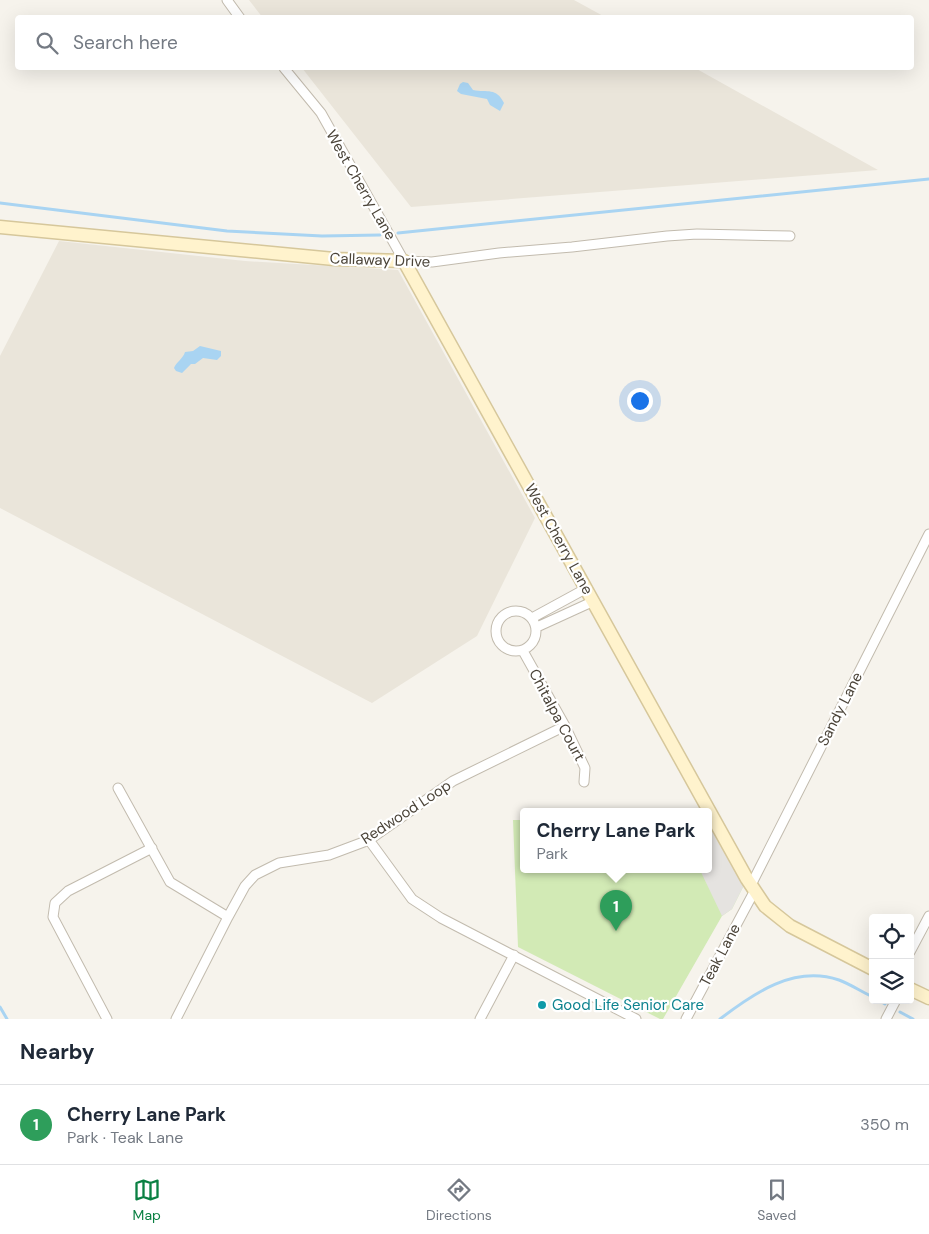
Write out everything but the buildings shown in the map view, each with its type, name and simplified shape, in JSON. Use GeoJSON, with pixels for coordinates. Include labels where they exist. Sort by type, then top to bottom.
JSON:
{"type":"FeatureCollection","features":[{"type":"Feature","properties":{"kind":"street"},"geometry":{"type":"LineString","coordinates":[[227,0],[238,15]]}},
{"type":"Feature","properties":{"kind":"street","name":"West Cherry Lane"},"geometry":{"type":"LineString","coordinates":[[286,70],[320,112],[709,808]]}},
{"type":"Feature","properties":{"kind":"street","name":"Callaway Drive"},"geometry":{"type":"LineString","coordinates":[[0,227],[334,259],[404,261],[439,261],[667,236],[718,234],[790,236]]}},
{"type":"Feature","properties":{"kind":"street","name":"Sandy Lane"},"geometry":{"type":"LineString","coordinates":[[753,888],[929,534]]}},
{"type":"Feature","properties":{"kind":"street"},"geometry":{"type":"LineString","coordinates":[[532,618],[587,588]]}},
{"type":"Feature","properties":{"kind":"street"},"geometry":{"type":"LineString","coordinates":[[537,627],[594,601]]}},
{"type":"Feature","properties":{"kind":"street"},"geometry":{"type":"LineString","coordinates":[[518,611],[525,613],[532,618],[537,627],[530,647],[523,651],[507,650],[497,638],[498,622],[510,612],[518,611]]}},
{"type":"Feature","properties":{"kind":"street","name":"Chitalpa Court"},"geometry":{"type":"LineString","coordinates":[[523,651],[565,726],[585,768],[584,782]]}},
{"type":"Feature","properties":{"kind":"street","name":"Redwood Loop"},"geometry":{"type":"LineString","coordinates":[[176,1019],[245,886],[255,875],[279,863],[329,855],[369,840],[452,781],[565,726]]}},
{"type":"Feature","properties":{"kind":"street"},"geometry":{"type":"LineString","coordinates":[[118,788],[170,882],[228,917]]}},
{"type":"Feature","properties":{"kind":"street","name":"West Cherry Lane"},"geometry":{"type":"LineString","coordinates":[[712,814],[765,906],[790,926],[869,967]]}},
{"type":"Feature","properties":{"kind":"street"},"geometry":{"type":"LineString","coordinates":[[369,840],[412,899],[441,918],[636,1019]]}},
{"type":"Feature","properties":{"kind":"street"},"geometry":{"type":"LineString","coordinates":[[106,1019],[53,917],[55,903],[68,891],[152,848]]}},
{"type":"Feature","properties":{"kind":"street","name":"Teak Lane"},"geometry":{"type":"LineString","coordinates":[[686,1019],[753,888]]}},
{"type":"Feature","properties":{"kind":"street"},"geometry":{"type":"LineString","coordinates":[[914,944],[929,916]]}},
{"type":"Feature","properties":{"kind":"street"},"geometry":{"type":"LineString","coordinates":[[480,1019],[514,955]]}},
{"type":"Feature","properties":{"kind":"street"},"geometry":{"type":"LineString","coordinates":[[914,991],[929,998]]}},
{"type":"Feature","properties":{"kind":"street"},"geometry":{"type":"LineString","coordinates":[[886,1019],[894,1004]]}},
{"type":"Feature","properties":{"kind":"shaded area"},"geometry":{"type":"Polygon","coordinates":[[[249,0],[574,0],[601,15],[261,15],[249,0]]]}},
{"type":"Feature","properties":{"kind":"shaded area"},"geometry":{"type":"Polygon","coordinates":[[[304,70],[699,70],[878,170],[411,207],[304,70]]]}},
{"type":"Feature","properties":{"kind":"shaded area"},"geometry":{"type":"Polygon","coordinates":[[[59,241],[245,261],[398,270],[535,518],[477,636],[372,703],[0,508],[0,356],[59,241]]]}},
{"type":"Feature","properties":{"kind":"shaded area"},"geometry":{"type":"Polygon","coordinates":[[[712,822],[747,879],[732,909],[722,916],[701,873],[712,873],[712,822]]]}},
{"type":"Feature","properties":{"kind":"green space"},"geometry":{"type":"Polygon","coordinates":[[[513,820],[520,820],[520,873],[712,873],[712,871],[747,879],[732,909],[722,916],[663,1019],[518,947],[513,820]]]}},
{"type":"Feature","properties":{"kind":"water"},"geometry":{"type":"Polygon","coordinates":[[[463,82],[468,83],[473,90],[491,92],[498,95],[504,103],[500,111],[490,105],[487,99],[461,94],[457,91],[463,82]]]}},
{"type":"Feature","properties":{"kind":"water"},"geometry":{"type":"Polygon","coordinates":[[[200,346],[221,351],[221,356],[217,360],[203,358],[195,364],[191,364],[182,373],[176,371],[174,368],[185,352],[193,351],[200,346]]]}},
{"type":"Feature","properties":{"kind":"waterway"},"geometry":{"type":"LineString","coordinates":[[398,233],[929,179]]}},
{"type":"Feature","properties":{"kind":"waterway"},"geometry":{"type":"LineString","coordinates":[[0,203],[227,231],[322,236],[380,235]]}},
{"type":"Feature","properties":{"kind":"waterway"},"geometry":{"type":"LineString","coordinates":[[720,1019],[761,991],[775,984],[806,976],[822,976],[839,980],[869,995]]}},
{"type":"Feature","properties":{"kind":"waterway"},"geometry":{"type":"LineString","coordinates":[[0,1007],[7,1019]]}},
{"type":"Feature","properties":{"kind":"waterway"},"geometry":{"type":"LineString","coordinates":[[900,1012],[913,1019]]}},
{"type":"Feature","properties":{"kind":"place","name":"Cherry Lane Park"},"geometry":{"type":"Point","coordinates":[616,931]}},
{"type":"Feature","properties":{"kind":"place","name":"Good Life Senior Care"},"geometry":{"type":"Point","coordinates":[542,1005]}}]}
